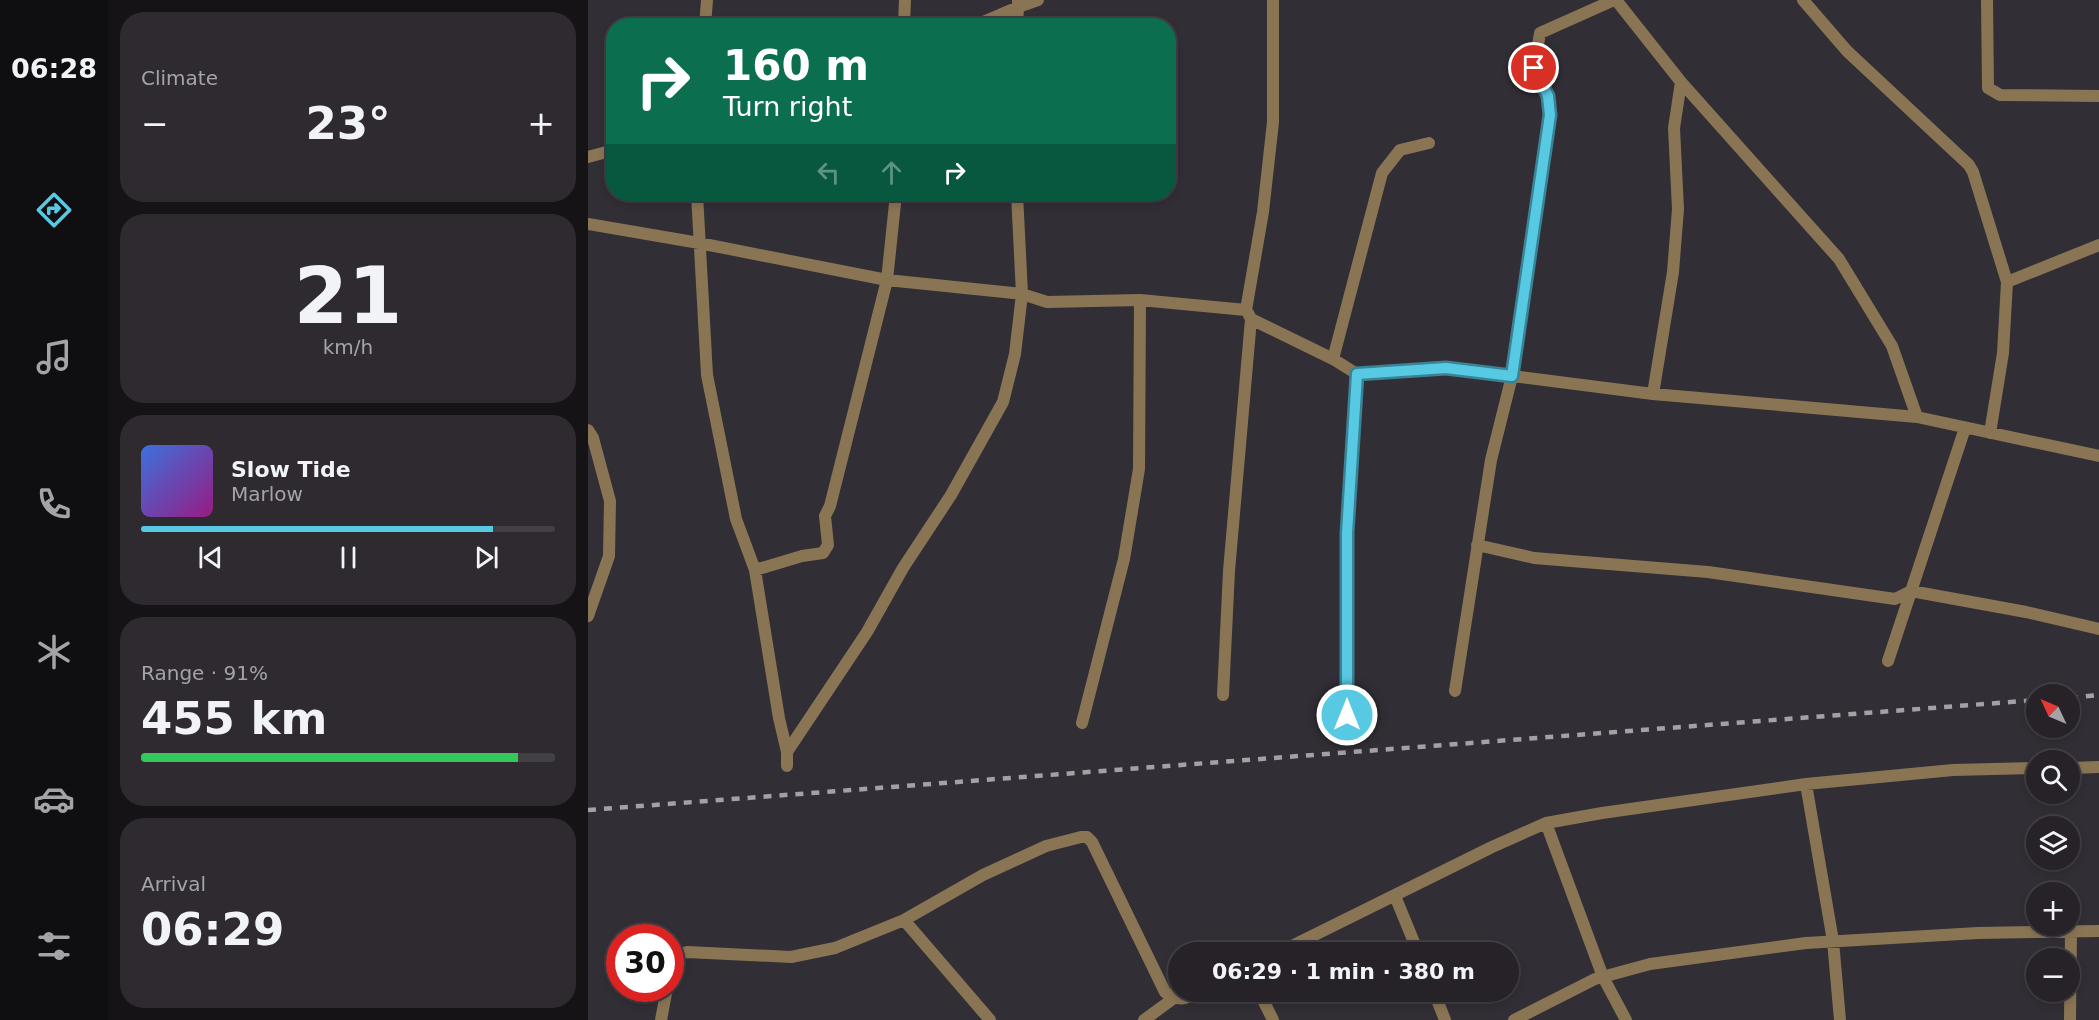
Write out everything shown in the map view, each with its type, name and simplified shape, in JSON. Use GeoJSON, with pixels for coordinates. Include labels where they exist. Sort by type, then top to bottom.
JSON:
{"type":"FeatureCollection","features":[{"type":"Feature","properties":{"kind":"street"},"geometry":{"type":"LineString","coordinates":[[706,18],[707,0]]}},
{"type":"Feature","properties":{"kind":"street"},"geometry":{"type":"LineString","coordinates":[[904,18],[905,0]]}},
{"type":"Feature","properties":{"kind":"street"},"geometry":{"type":"LineString","coordinates":[[990,18],[1018,4],[1038,0]]}},
{"type":"Feature","properties":{"kind":"street"},"geometry":{"type":"LineString","coordinates":[[1223,695],[1229,571],[1248,314],[1273,122],[1273,0]]}},
{"type":"Feature","properties":{"kind":"street"},"geometry":{"type":"LineString","coordinates":[[1455,691],[1491,460],[1512,376],[1550,115],[1548,96],[1534,68],[1540,33],[1615,0],[1681,82],[1839,259],[1892,346],[1917,417]]}},
{"type":"Feature","properties":{"kind":"street"},"geometry":{"type":"LineString","coordinates":[[1803,0],[1846,51],[1969,165],[1973,172],[2007,282],[2002,353],[1990,433]]}},
{"type":"Feature","properties":{"kind":"street"},"geometry":{"type":"LineString","coordinates":[[1987,0],[1988,88],[2000,95],[2099,96]]}},
{"type":"Feature","properties":{"kind":"street"},"geometry":{"type":"LineString","coordinates":[[1653,394],[1673,272],[1678,209],[1674,128],[1681,82]]}},
{"type":"Feature","properties":{"kind":"street"},"geometry":{"type":"LineString","coordinates":[[1333,359],[1382,173],[1400,150],[1428,143]]}},
{"type":"Feature","properties":{"kind":"street"},"geometry":{"type":"LineString","coordinates":[[588,157],[606,152]]}},
{"type":"Feature","properties":{"kind":"street"},"geometry":{"type":"LineString","coordinates":[[697,201],[707,375],[736,519],[755,570],[779,718],[787,752],[787,766]]}},
{"type":"Feature","properties":{"kind":"street"},"geometry":{"type":"LineString","coordinates":[[755,570],[802,556],[823,553],[828,545],[825,516],[830,506],[887,280],[895,201]]}},
{"type":"Feature","properties":{"kind":"street"},"geometry":{"type":"LineString","coordinates":[[787,752],[867,632],[903,568],[951,495],[1004,402],[1015,354],[1022,294],[1017,201]]}},
{"type":"Feature","properties":{"kind":"street"},"geometry":{"type":"LineString","coordinates":[[588,224],[887,280],[1022,294],[1047,302],[1140,300],[1248,314],[1357,374],[1446,368],[1653,394],[1917,417],[2099,456]]}},
{"type":"Feature","properties":{"kind":"street"},"geometry":{"type":"LineString","coordinates":[[2007,282],[2099,244]]}},
{"type":"Feature","properties":{"kind":"street"},"geometry":{"type":"LineString","coordinates":[[1082,723],[1124,559],[1139,469],[1140,300]]}},
{"type":"Feature","properties":{"kind":"street"},"geometry":{"type":"LineString","coordinates":[[1347,715],[1347,533],[1357,374]]}},
{"type":"Feature","properties":{"kind":"street"},"geometry":{"type":"LineString","coordinates":[[1888,661],[1965,428]]}},
{"type":"Feature","properties":{"kind":"street"},"geometry":{"type":"LineString","coordinates":[[588,430],[593,438],[610,501],[609,556],[588,616]]}},
{"type":"Feature","properties":{"kind":"street"},"geometry":{"type":"LineString","coordinates":[[1477,545],[1533,558],[1708,572],[1894,599],[1911,591],[2026,612],[2099,629]]}},
{"type":"Feature","properties":{"kind":"street"},"geometry":{"type":"LineString","coordinates":[[2080,768],[2099,767]]}},
{"type":"Feature","properties":{"kind":"street"},"geometry":{"type":"LineString","coordinates":[[1301,942],[1492,847],[1546,823],[1806,784],[1953,770],[2026,768]]}},
{"type":"Feature","properties":{"kind":"street"},"geometry":{"type":"LineString","coordinates":[[1806,784],[1833,941],[1840,1020]]}},
{"type":"Feature","properties":{"kind":"street"},"geometry":{"type":"LineString","coordinates":[[1546,823],[1603,977],[1626,1020]]}},
{"type":"Feature","properties":{"kind":"street"},"geometry":{"type":"LineString","coordinates":[[684,953],[791,957],[835,948],[904,920],[983,875],[1046,846],[1087,837],[1092,842],[1168,994]]}},
{"type":"Feature","properties":{"kind":"street"},"geometry":{"type":"LineString","coordinates":[[1395,896],[1414,942]]}},
{"type":"Feature","properties":{"kind":"street"},"geometry":{"type":"LineString","coordinates":[[904,920],[990,1020]]}},
{"type":"Feature","properties":{"kind":"street"},"geometry":{"type":"LineString","coordinates":[[2080,931],[2099,930]]}},
{"type":"Feature","properties":{"kind":"street"},"geometry":{"type":"LineString","coordinates":[[1514,1020],[1595,979],[1650,964],[1806,943],[2026,932]]}},
{"type":"Feature","properties":{"kind":"street"},"geometry":{"type":"LineString","coordinates":[[2070,1020],[2071,936]]}},
{"type":"Feature","properties":{"kind":"street"},"geometry":{"type":"LineString","coordinates":[[661,1020],[664,1002]]}},
{"type":"Feature","properties":{"kind":"street"},"geometry":{"type":"LineString","coordinates":[[1144,1020],[1169,1002]]}},
{"type":"Feature","properties":{"kind":"street"},"geometry":{"type":"LineString","coordinates":[[1264,1002],[1273,1020]]}},
{"type":"Feature","properties":{"kind":"street"},"geometry":{"type":"LineString","coordinates":[[1438,1002],[1445,1020]]}},
{"type":"Feature","properties":{"kind":"railway"},"geometry":{"type":"LineString","coordinates":[[2080,697],[2099,695]]}},
{"type":"Feature","properties":{"kind":"railway"},"geometry":{"type":"LineString","coordinates":[[588,810],[2026,701]]}},
{"type":"Feature","properties":{"kind":"route"},"geometry":{"type":"LineString","coordinates":[[1347,715],[1347,533],[1357,374],[1446,368],[1512,376],[1550,115],[1548,96],[1534,68]]}}]}
